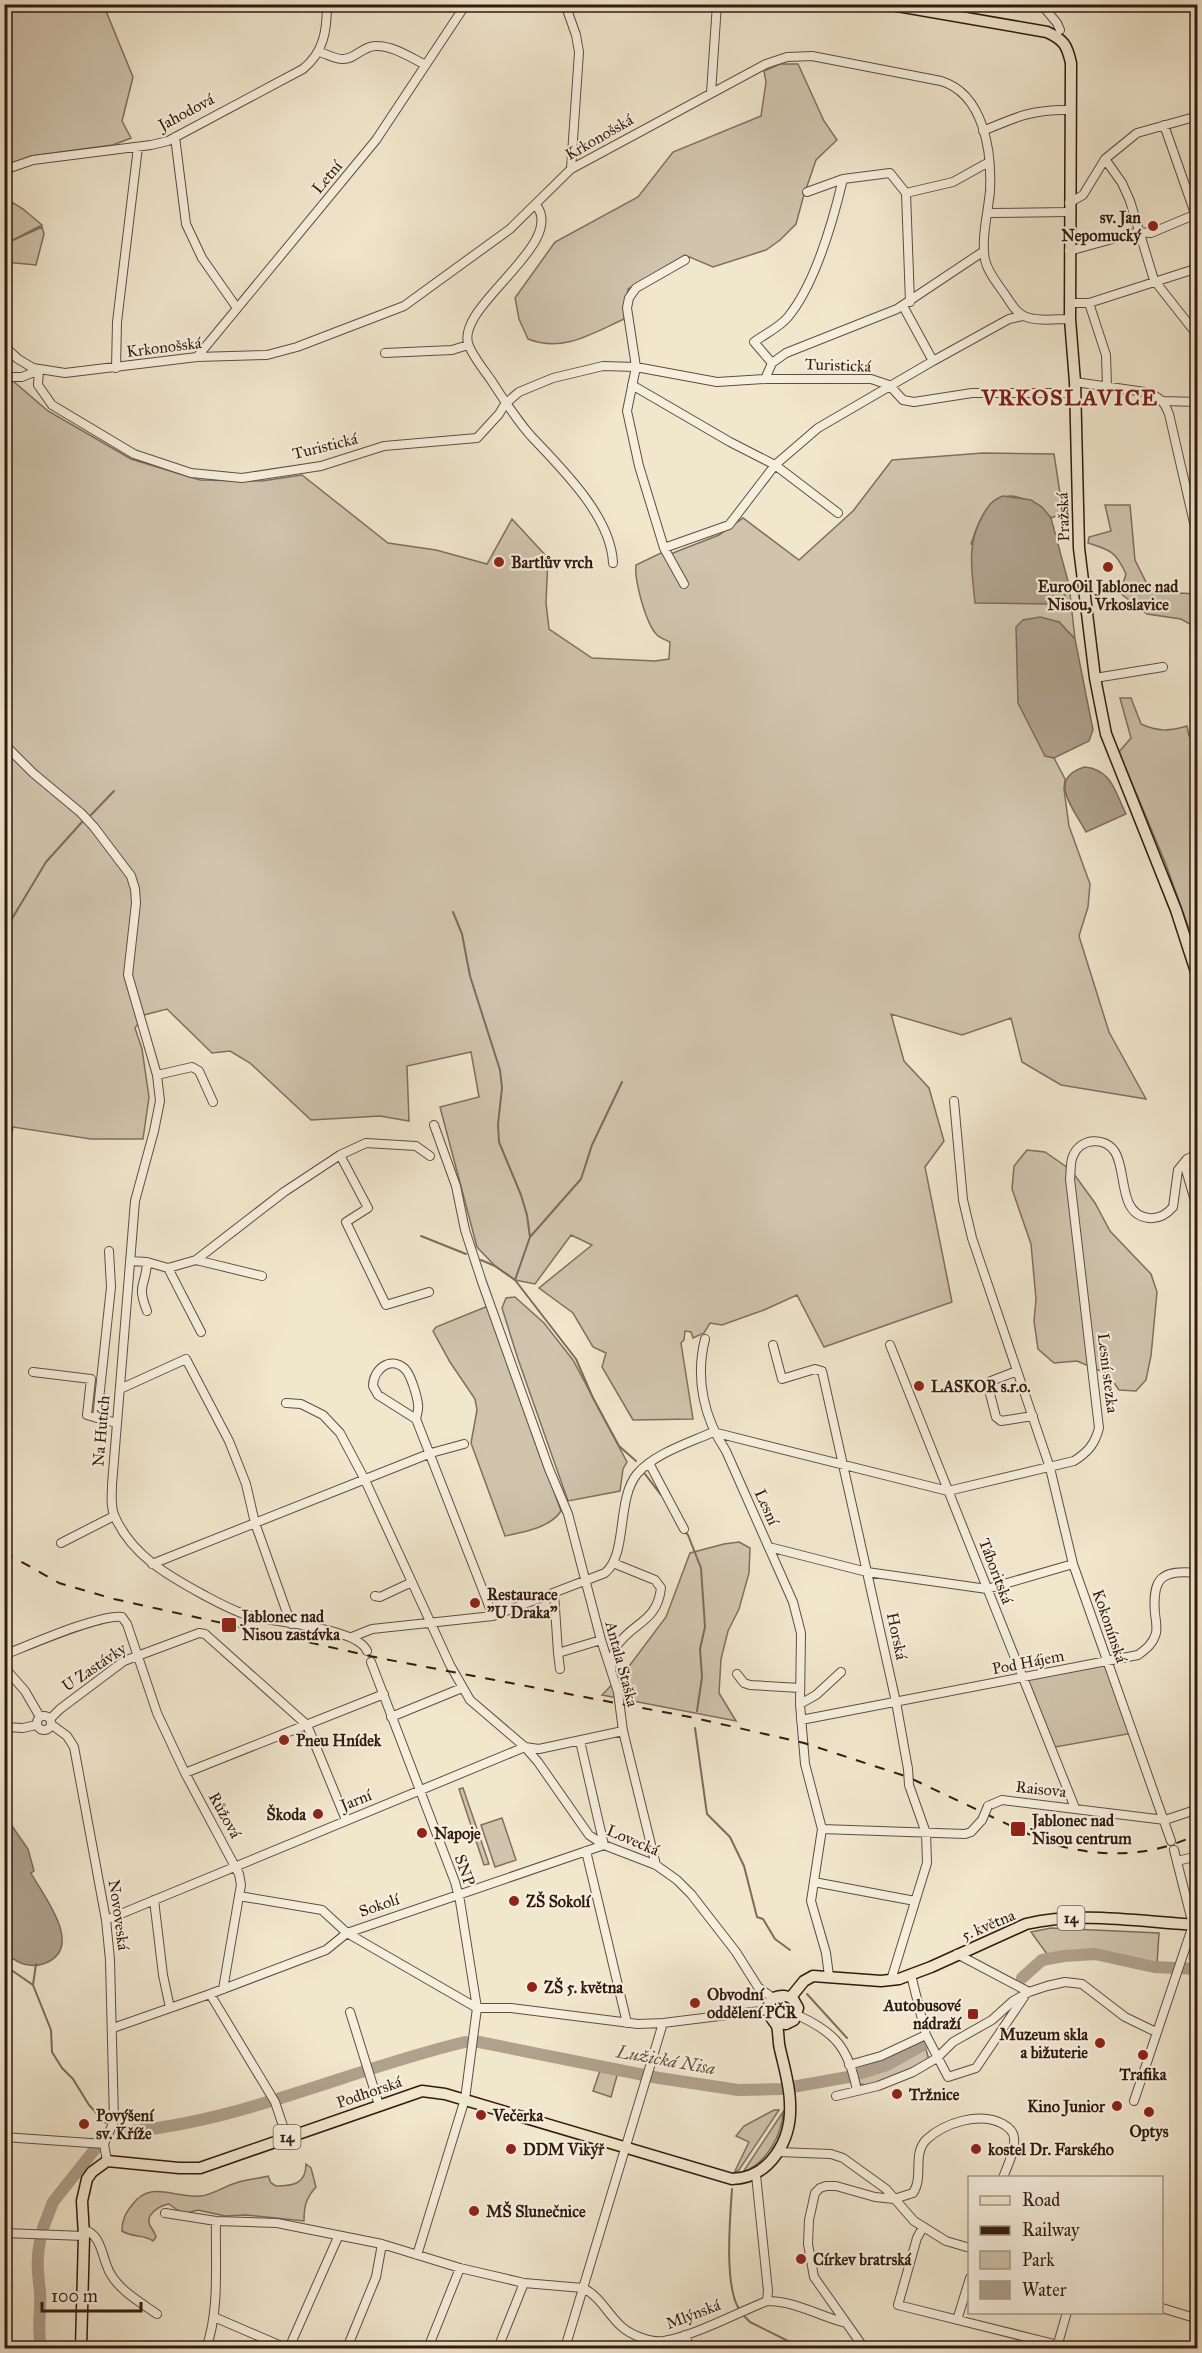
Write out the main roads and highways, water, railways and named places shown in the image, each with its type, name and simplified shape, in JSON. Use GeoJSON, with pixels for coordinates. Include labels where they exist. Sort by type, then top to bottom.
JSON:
{"type":"FeatureCollection","features":[{"type":"Feature","properties":{"kind":"main road","name":"Pražská"},"geometry":{"type":"LineString","coordinates":[[885,4],[1060,35],[1069,53],[1071,63],[1070,320],[1075,388],[1079,548],[1095,678],[1106,734],[1176,910],[1197,978]]}},
{"type":"Feature","properties":{"kind":"main road","name":"5. května"},"geometry":{"type":"LineString","coordinates":[[792,1998],[809,1977],[891,1980],[911,1975],[1026,1924],[1058,1918],[1195,1925]]}},
{"type":"Feature","properties":{"kind":"main road"},"geometry":{"type":"LineString","coordinates":[[769,2007],[784,1995],[792,1998],[797,2004],[797,2019],[785,2038],[784,2064]]}},
{"type":"Feature","properties":{"kind":"main road"},"geometry":{"type":"LineString","coordinates":[[769,2007],[782,2024],[797,2019]]}},
{"type":"Feature","properties":{"kind":"main road"},"geometry":{"type":"LineString","coordinates":[[769,2007],[777,2026],[784,2064]]}},
{"type":"Feature","properties":{"kind":"main road","name":"Podhorská"},"geometry":{"type":"LineString","coordinates":[[81,2349],[84,2233],[82,2201],[87,2179],[99,2165],[107,2161],[200,2168],[422,2091],[465,2100],[732,2179],[742,2179],[756,2175],[780,2150],[789,2121],[789,2097],[784,2064]]}},
{"type":"Feature","properties":{"kind":"water"},"geometry":{"type":"Polygon","coordinates":[[[1003,496],[1031,500],[1042,507],[1051,518],[1069,585],[1063,600],[1053,604],[975,603],[972,569],[974,536],[987,508],[993,501],[1003,496]]]}},
{"type":"Feature","properties":{"kind":"water"},"geometry":{"type":"Polygon","coordinates":[[[1040,617],[1059,622],[1075,639],[1093,730],[1089,741],[1054,758],[1045,756],[1018,703],[1016,627],[1023,620],[1040,617]]]}},
{"type":"Feature","properties":{"kind":"water"},"geometry":{"type":"Polygon","coordinates":[[[1085,767],[1094,769],[1107,777],[1126,814],[1086,832],[1070,804],[1065,786],[1073,772],[1085,767]]]}},
{"type":"Feature","properties":{"kind":"water"},"geometry":{"type":"Polygon","coordinates":[[[5,1816],[28,1849],[34,1871],[31,1873],[58,1920],[62,1934],[62,1946],[56,1957],[43,1964],[32,1966],[22,1964],[5,1952],[5,1816]]]}},
{"type":"Feature","properties":{"kind":"waterway"},"geometry":{"type":"LineString","coordinates":[[91,815],[114,791]]}},
{"type":"Feature","properties":{"kind":"waterway"},"geometry":{"type":"LineString","coordinates":[[4,932],[46,862],[82,822]]}},
{"type":"Feature","properties":{"kind":"waterway"},"geometry":{"type":"LineString","coordinates":[[453,912],[462,934],[470,976],[500,1070],[502,1088],[498,1124],[499,1142],[521,1195],[530,1237]]}},
{"type":"Feature","properties":{"kind":"waterway"},"geometry":{"type":"LineString","coordinates":[[515,1280],[530,1237],[581,1179],[592,1145],[622,1082]]}},
{"type":"Feature","properties":{"kind":"waterway"},"geometry":{"type":"LineString","coordinates":[[421,1236],[466,1254]]}},
{"type":"Feature","properties":{"kind":"waterway"},"geometry":{"type":"LineString","coordinates":[[481,1260],[495,1266],[515,1280],[576,1359],[593,1398],[619,1446],[636,1461]]}},
{"type":"Feature","properties":{"kind":"waterway"},"geometry":{"type":"LineString","coordinates":[[645,1474],[661,1495]]}},
{"type":"Feature","properties":{"kind":"waterway"},"geometry":{"type":"LineString","coordinates":[[685,1532],[701,1568],[705,1627],[700,1649],[702,1677],[697,1711]]}},
{"type":"Feature","properties":{"kind":"waterway"},"geometry":{"type":"LineString","coordinates":[[695,1728],[707,1814],[730,1837],[744,1866],[757,1917],[763,1919],[775,1939],[790,1950]]}},
{"type":"Feature","properties":{"kind":"waterway","name":"Lužická Nisa"},"geometry":{"type":"LineString","coordinates":[[1022,1978],[1042,1960],[1095,1954],[1154,1967],[1198,1969]]}},
{"type":"Feature","properties":{"kind":"waterway"},"geometry":{"type":"LineString","coordinates":[[33,1985],[36,1964]]}},
{"type":"Feature","properties":{"kind":"waterway"},"geometry":{"type":"LineString","coordinates":[[4,1965],[33,1985],[51,2030],[52,2052],[89,2105],[106,2123]]}},
{"type":"Feature","properties":{"kind":"waterway"},"geometry":{"type":"LineString","coordinates":[[807,1994],[847,2038]]}},
{"type":"Feature","properties":{"kind":"waterway","name":"Lužická Nisa"},"geometry":{"type":"LineString","coordinates":[[122,2132],[166,2127],[252,2107],[422,2053],[465,2042]]}},
{"type":"Feature","properties":{"kind":"waterway","name":"Lužická Nisa"},"geometry":{"type":"LineString","coordinates":[[479,2042],[659,2078],[738,2090],[781,2089],[848,2077]]}},
{"type":"Feature","properties":{"kind":"waterway","name":"Lužická Nisa"},"geometry":{"type":"LineString","coordinates":[[858,2074],[887,2065],[923,2045]]}},
{"type":"Feature","properties":{"kind":"waterway","name":"Lužická Nisa"},"geometry":{"type":"LineString","coordinates":[[43,2228],[53,2202],[95,2149]]}},
{"type":"Feature","properties":{"kind":"waterway"},"geometry":{"type":"LineString","coordinates":[[732,2189],[729,2234],[730,2268],[734,2298],[739,2309]]}},
{"type":"Feature","properties":{"kind":"waterway","name":"Lužická Nisa"},"geometry":{"type":"LineString","coordinates":[[40,2241],[38,2266],[41,2348]]}},
{"type":"Feature","properties":{"kind":"waterway"},"geometry":{"type":"LineString","coordinates":[[742,2314],[750,2322],[802,2348]]}},
{"type":"Feature","properties":{"kind":"railway"},"geometry":{"type":"LineString","coordinates":[[4,1552],[59,1583],[114,1599],[379,1658],[695,1718],[804,1743],[908,1777],[1043,1841],[1063,1847],[1102,1853],[1141,1852],[1160,1848],[1198,1834]]}},
{"type":"Feature","properties":{"kind":"place","name":"sv. Jan Nepomucký"},"geometry":{"type":"Point","coordinates":[1153,226]}},
{"type":"Feature","properties":{"kind":"place","name":"Bartlův vrch"},"geometry":{"type":"Point","coordinates":[499,562]}},
{"type":"Feature","properties":{"kind":"place","name":"EuroOil Jablonec nad Nisou, Vrkoslavice"},"geometry":{"type":"Point","coordinates":[1108,567]}},
{"type":"Feature","properties":{"kind":"place","name":"LASKOR s.r.o."},"geometry":{"type":"Point","coordinates":[919,1386]}},
{"type":"Feature","properties":{"kind":"place","name":"Restaurace \"U Draka\""},"geometry":{"type":"Point","coordinates":[475,1603]}},
{"type":"Feature","properties":{"kind":"place","name":"Jablonec nad Nisou zastávka"},"geometry":{"type":"Point","coordinates":[229,1625]}},
{"type":"Feature","properties":{"kind":"place","name":"Pneu Hnídek"},"geometry":{"type":"Point","coordinates":[284,1740]}},
{"type":"Feature","properties":{"kind":"place","name":"Škoda"},"geometry":{"type":"Point","coordinates":[318,1814]}},
{"type":"Feature","properties":{"kind":"place","name":"Jablonec nad Nisou centrum"},"geometry":{"type":"Point","coordinates":[1018,1829]}},
{"type":"Feature","properties":{"kind":"place","name":"Napoje"},"geometry":{"type":"Point","coordinates":[422,1833]}},
{"type":"Feature","properties":{"kind":"place","name":"ZŠ Sokolí"},"geometry":{"type":"Point","coordinates":[514,1901]}},
{"type":"Feature","properties":{"kind":"place","name":"ZŠ 5. května"},"geometry":{"type":"Point","coordinates":[532,1987]}},
{"type":"Feature","properties":{"kind":"place","name":"Obvodní oddělení PČR"},"geometry":{"type":"Point","coordinates":[695,2003]}},
{"type":"Feature","properties":{"kind":"place","name":"Autobusové nádraží"},"geometry":{"type":"Point","coordinates":[973,2014]}},
{"type":"Feature","properties":{"kind":"place","name":"Muzeum skla a bižuterie"},"geometry":{"type":"Point","coordinates":[1100,2043]}},
{"type":"Feature","properties":{"kind":"place","name":"Trafika"},"geometry":{"type":"Point","coordinates":[1143,2055]}},
{"type":"Feature","properties":{"kind":"place","name":"Tržnice"},"geometry":{"type":"Point","coordinates":[897,2094]}},
{"type":"Feature","properties":{"kind":"place","name":"Kino Junior"},"geometry":{"type":"Point","coordinates":[1117,2106]}},
{"type":"Feature","properties":{"kind":"place","name":"Optys"},"geometry":{"type":"Point","coordinates":[1149,2112]}},
{"type":"Feature","properties":{"kind":"place","name":"Večerka"},"geometry":{"type":"Point","coordinates":[481,2115]}},
{"type":"Feature","properties":{"kind":"place","name":"Povýšení sv. Kříže"},"geometry":{"type":"Point","coordinates":[84,2124]}},
{"type":"Feature","properties":{"kind":"place","name":"DDM Vikýř"},"geometry":{"type":"Point","coordinates":[511,2149]}},
{"type":"Feature","properties":{"kind":"place","name":"kostel Dr. Farského"},"geometry":{"type":"Point","coordinates":[976,2149]}},
{"type":"Feature","properties":{"kind":"place","name":"MŠ Slunečnice"},"geometry":{"type":"Point","coordinates":[474,2211]}},
{"type":"Feature","properties":{"kind":"place","name":"Církev bratrská"},"geometry":{"type":"Point","coordinates":[801,2259]}},
{"type":"Feature","properties":{"kind":"district","name":"VRKOSLAVICE"},"geometry":{"type":"Point","coordinates":[1070,397]}}]}
